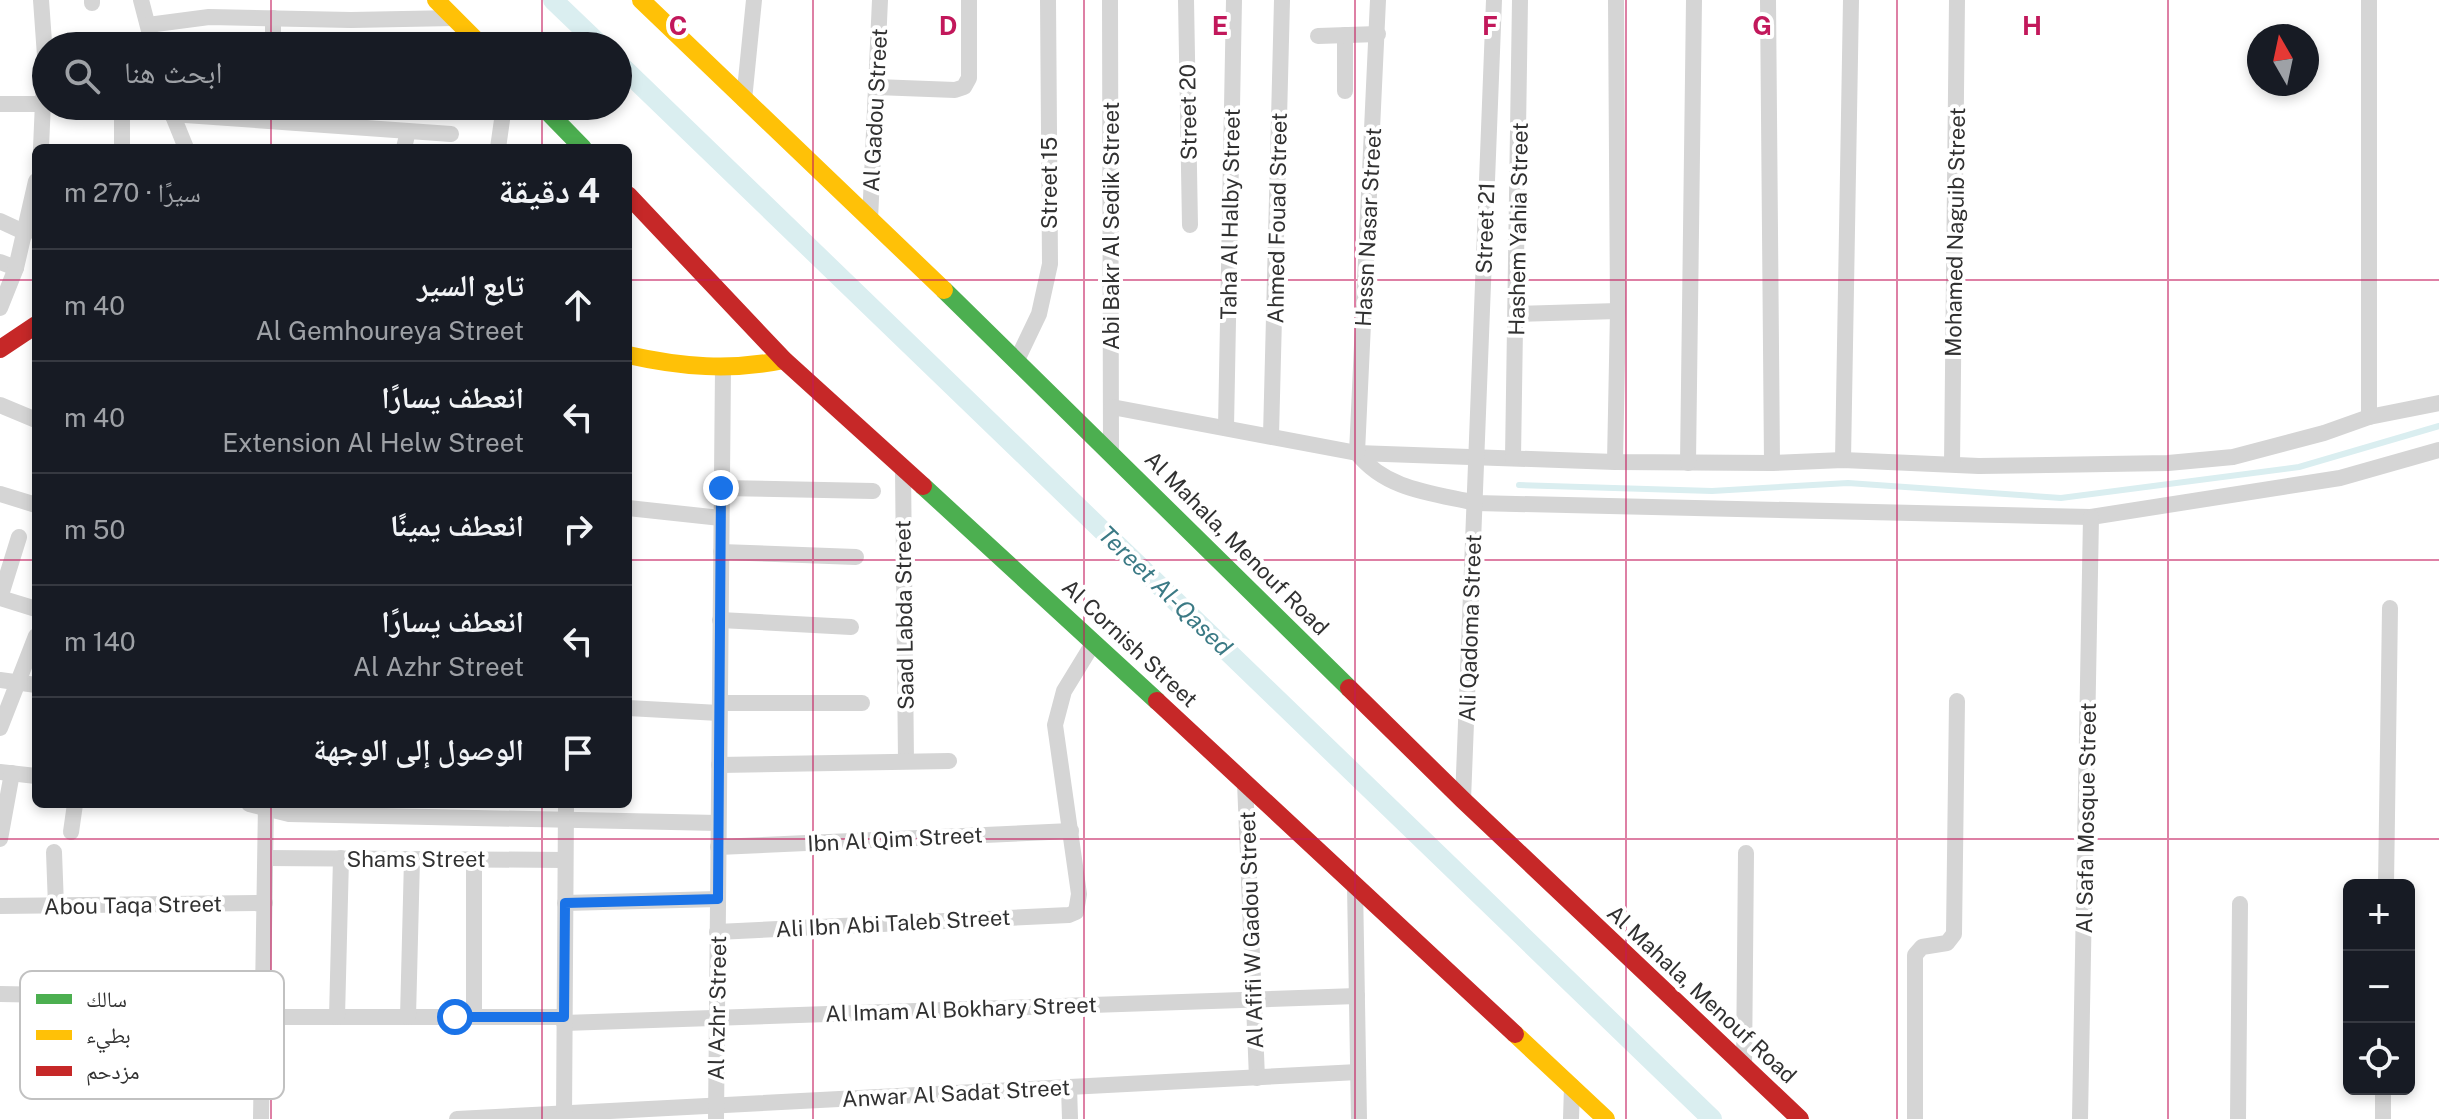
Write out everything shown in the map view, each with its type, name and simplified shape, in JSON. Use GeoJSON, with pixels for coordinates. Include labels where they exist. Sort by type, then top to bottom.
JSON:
{"type":"FeatureCollection","features":[{"type":"Feature","properties":{"kind":"main road"},"geometry":{"type":"LineString","coordinates":[[436,0],[468,32]]}},
{"type":"Feature","properties":{"kind":"main road","name":"Al Mahala, Menouf Road"},"geometry":{"type":"LineString","coordinates":[[641,0],[1017,360],[1463,800],[1800,1119]]}},
{"type":"Feature","properties":{"kind":"main road"},"geometry":{"type":"LineString","coordinates":[[555,120],[578,144]]}},
{"type":"Feature","properties":{"kind":"main road","name":"Al Cornish Street"},"geometry":{"type":"LineString","coordinates":[[632,199],[784,360],[1094,642],[1606,1119]]}},
{"type":"Feature","properties":{"kind":"main road"},"geometry":{"type":"LineString","coordinates":[[0,349],[32,328]]}},
{"type":"Feature","properties":{"kind":"main road"},"geometry":{"type":"LineString","coordinates":[[632,356],[687,368],[723,369],[784,360]]}},
{"type":"Feature","properties":{"kind":"street"},"geometry":{"type":"LineString","coordinates":[[41,0],[43,32]]}},
{"type":"Feature","properties":{"kind":"street"},"geometry":{"type":"LineString","coordinates":[[141,0],[150,32]]}},
{"type":"Feature","properties":{"kind":"street"},"geometry":{"type":"LineString","coordinates":[[744,100],[754,0]]}},
{"type":"Feature","properties":{"kind":"street","name":"Al Gadou Street"},"geometry":{"type":"LineString","coordinates":[[870,220],[880,0]]}},
{"type":"Feature","properties":{"kind":"street"},"geometry":{"type":"LineString","coordinates":[[876,87],[955,90],[964,87],[969,78],[969,0]]}},
{"type":"Feature","properties":{"kind":"street","name":"Street 15"},"geometry":{"type":"LineString","coordinates":[[1017,360],[1039,314],[1050,264],[1048,0]]}},
{"type":"Feature","properties":{"kind":"street","name":"Abi Bakr Al Sedik Street"},"geometry":{"type":"LineString","coordinates":[[1110,0],[1111,452]]}},
{"type":"Feature","properties":{"kind":"street","name":"Street 20"},"geometry":{"type":"LineString","coordinates":[[1186,0],[1190,225]]}},
{"type":"Feature","properties":{"kind":"street","name":"Taha Al Halby Street"},"geometry":{"type":"LineString","coordinates":[[1226,428],[1234,0]]}},
{"type":"Feature","properties":{"kind":"street","name":"Ahmed Fouad Street"},"geometry":{"type":"LineString","coordinates":[[1271,436],[1282,0]]}},
{"type":"Feature","properties":{"kind":"street","name":"Hassn Nasar Street"},"geometry":{"type":"LineString","coordinates":[[1357,453],[1378,0]]}},
{"type":"Feature","properties":{"kind":"street","name":"Street 21"},"geometry":{"type":"LineString","coordinates":[[1477,456],[1494,0]]}},
{"type":"Feature","properties":{"kind":"street","name":"Hashem Yahia Street"},"geometry":{"type":"LineString","coordinates":[[1513,458],[1520,0]]}},
{"type":"Feature","properties":{"kind":"street"},"geometry":{"type":"LineString","coordinates":[[1615,462],[1618,311],[1616,0]]}},
{"type":"Feature","properties":{"kind":"street"},"geometry":{"type":"LineString","coordinates":[[1688,463],[1694,0]]}},
{"type":"Feature","properties":{"kind":"street"},"geometry":{"type":"LineString","coordinates":[[1768,0],[1772,463]]}},
{"type":"Feature","properties":{"kind":"street"},"geometry":{"type":"LineString","coordinates":[[1843,460],[1851,0]]}},
{"type":"Feature","properties":{"kind":"street","name":"Mohamed Naguib Street"},"geometry":{"type":"LineString","coordinates":[[1952,464],[1957,0]]}},
{"type":"Feature","properties":{"kind":"street"},"geometry":{"type":"LineString","coordinates":[[2369,0],[2369,417]]}},
{"type":"Feature","properties":{"kind":"street"},"geometry":{"type":"LineString","coordinates":[[148,25],[209,17],[455,18]]}},
{"type":"Feature","properties":{"kind":"street"},"geometry":{"type":"LineString","coordinates":[[273,18],[273,32]]}},
{"type":"Feature","properties":{"kind":"street"},"geometry":{"type":"LineString","coordinates":[[1318,36],[1378,34]]}},
{"type":"Feature","properties":{"kind":"street"},"geometry":{"type":"LineString","coordinates":[[1345,35],[1345,91]]}},
{"type":"Feature","properties":{"kind":"street"},"geometry":{"type":"LineString","coordinates":[[0,104],[32,104]]}},
{"type":"Feature","properties":{"kind":"street"},"geometry":{"type":"LineString","coordinates":[[41,144],[44,120]]}},
{"type":"Feature","properties":{"kind":"street"},"geometry":{"type":"LineString","coordinates":[[122,120],[122,144]]}},
{"type":"Feature","properties":{"kind":"street"},"geometry":{"type":"LineString","coordinates":[[174,120],[184,144]]}},
{"type":"Feature","properties":{"kind":"street"},"geometry":{"type":"LineString","coordinates":[[283,120],[451,134]]}},
{"type":"Feature","properties":{"kind":"street"},"geometry":{"type":"LineString","coordinates":[[499,144],[502,120]]}},
{"type":"Feature","properties":{"kind":"street"},"geometry":{"type":"LineString","coordinates":[[405,144],[408,131]]}},
{"type":"Feature","properties":{"kind":"street"},"geometry":{"type":"LineString","coordinates":[[0,308],[8,265],[26,233],[32,202]]}},
{"type":"Feature","properties":{"kind":"street"},"geometry":{"type":"LineString","coordinates":[[0,221],[26,233]]}},
{"type":"Feature","properties":{"kind":"street"},"geometry":{"type":"LineString","coordinates":[[1517,314],[1618,311]]}},
{"type":"Feature","properties":{"kind":"street","name":"Al Azhr Street"},"geometry":{"type":"LineString","coordinates":[[716,1112],[723,369]]}},
{"type":"Feature","properties":{"kind":"street"},"geometry":{"type":"LineString","coordinates":[[1112,407],[1357,453],[1615,462],[1843,460],[1952,464],[2168,463],[2233,457],[2279,447],[2369,417],[2439,403]]}},
{"type":"Feature","properties":{"kind":"street"},"geometry":{"type":"LineString","coordinates":[[0,405],[32,418]]}},
{"type":"Feature","properties":{"kind":"street"},"geometry":{"type":"LineString","coordinates":[[1357,453],[1368,467],[1398,485],[1476,503],[2091,517],[2340,478],[2439,450]]}},
{"type":"Feature","properties":{"kind":"street","name":"Ali Qadoma Street"},"geometry":{"type":"LineString","coordinates":[[1463,800],[1477,456]]}},
{"type":"Feature","properties":{"kind":"street","name":"Saad Labda Street"},"geometry":{"type":"LineString","coordinates":[[903,468],[906,761]]}},
{"type":"Feature","properties":{"kind":"street"},"geometry":{"type":"LineString","coordinates":[[721,488],[873,491]]}},
{"type":"Feature","properties":{"kind":"street"},"geometry":{"type":"LineString","coordinates":[[0,494],[32,504]]}},
{"type":"Feature","properties":{"kind":"street"},"geometry":{"type":"LineString","coordinates":[[632,508],[721,518]]}},
{"type":"Feature","properties":{"kind":"street","name":"Al Safa Mosque Street"},"geometry":{"type":"LineString","coordinates":[[2080,1119],[2091,517]]}},
{"type":"Feature","properties":{"kind":"street"},"geometry":{"type":"LineString","coordinates":[[19,537],[0,598],[32,608]]}},
{"type":"Feature","properties":{"kind":"street"},"geometry":{"type":"LineString","coordinates":[[721,552],[856,557]]}},
{"type":"Feature","properties":{"kind":"street"},"geometry":{"type":"LineString","coordinates":[[2386,879],[2390,608]]}},
{"type":"Feature","properties":{"kind":"street"},"geometry":{"type":"LineString","coordinates":[[720,620],[851,627]]}},
{"type":"Feature","properties":{"kind":"street"},"geometry":{"type":"LineString","coordinates":[[1071,831],[1055,725],[1064,691],[1094,642]]}},
{"type":"Feature","properties":{"kind":"street"},"geometry":{"type":"LineString","coordinates":[[0,728],[32,646]]}},
{"type":"Feature","properties":{"kind":"street"},"geometry":{"type":"LineString","coordinates":[[0,680],[32,684]]}},
{"type":"Feature","properties":{"kind":"street"},"geometry":{"type":"LineString","coordinates":[[1915,1119],[1915,955],[1922,947],[1947,943],[1954,934],[1957,701]]}},
{"type":"Feature","properties":{"kind":"street"},"geometry":{"type":"LineString","coordinates":[[632,708],[862,703]]}},
{"type":"Feature","properties":{"kind":"street"},"geometry":{"type":"LineString","coordinates":[[719,765],[949,761]]}},
{"type":"Feature","properties":{"kind":"street"},"geometry":{"type":"LineString","coordinates":[[0,839],[6,773],[32,776]]}},
{"type":"Feature","properties":{"kind":"street","name":"Al Afifi W Gadou Street"},"geometry":{"type":"LineString","coordinates":[[1245,782],[1257,1078]]}},
{"type":"Feature","properties":{"kind":"street"},"geometry":{"type":"LineString","coordinates":[[71,832],[74,808]]}},
{"type":"Feature","properties":{"kind":"street"},"geometry":{"type":"LineString","coordinates":[[260,808],[266,858],[264,971]]}},
{"type":"Feature","properties":{"kind":"street"},"geometry":{"type":"LineString","coordinates":[[270,808],[289,814],[566,811],[718,823]]}},
{"type":"Feature","properties":{"kind":"street"},"geometry":{"type":"LineString","coordinates":[[564,1116],[566,811]]}},
{"type":"Feature","properties":{"kind":"street","name":"Ibn Al Qim Street"},"geometry":{"type":"LineString","coordinates":[[718,847],[1071,831]]}},
{"type":"Feature","properties":{"kind":"street","name":"Ali Ibn Abi Taleb Street"},"geometry":{"type":"LineString","coordinates":[[717,932],[1069,915],[1076,912],[1079,901],[1071,831]]}},
{"type":"Feature","properties":{"kind":"street"},"geometry":{"type":"LineString","coordinates":[[54,852],[56,906]]}},
{"type":"Feature","properties":{"kind":"street"},"geometry":{"type":"LineString","coordinates":[[1744,1068],[1746,853]]}},
{"type":"Feature","properties":{"kind":"street","name":"Shams Street"},"geometry":{"type":"LineString","coordinates":[[266,858],[565,860]]}},
{"type":"Feature","properties":{"kind":"street"},"geometry":{"type":"LineString","coordinates":[[337,1017],[341,858]]}},
{"type":"Feature","properties":{"kind":"street"},"geometry":{"type":"LineString","coordinates":[[408,1017],[412,859]]}},
{"type":"Feature","properties":{"kind":"street"},"geometry":{"type":"LineString","coordinates":[[474,859],[474,1016]]}},
{"type":"Feature","properties":{"kind":"street"},"geometry":{"type":"LineString","coordinates":[[1355,885],[1359,1119]]}},
{"type":"Feature","properties":{"kind":"street"},"geometry":{"type":"LineString","coordinates":[[565,903],[718,899]]}},
{"type":"Feature","properties":{"kind":"street","name":"Abou Taqa Street"},"geometry":{"type":"LineString","coordinates":[[0,906],[265,903]]}},
{"type":"Feature","properties":{"kind":"street"},"geometry":{"type":"LineString","coordinates":[[2238,1119],[2240,904]]}},
{"type":"Feature","properties":{"kind":"street"},"geometry":{"type":"LineString","coordinates":[[0,994],[20,994]]}},
{"type":"Feature","properties":{"kind":"street","name":"Al Imam Al Bokhary Street"},"geometry":{"type":"LineString","coordinates":[[284,1017],[474,1016],[564,1020],[1357,996]]}},
{"type":"Feature","properties":{"kind":"street","name":"Anwar Al Sadat Street"},"geometry":{"type":"LineString","coordinates":[[457,1119],[716,1112],[1069,1087],[1358,1072]]}},
{"type":"Feature","properties":{"kind":"street"},"geometry":{"type":"LineString","coordinates":[[1571,1119],[1572,1086]]}},
{"type":"Feature","properties":{"kind":"street"},"geometry":{"type":"LineString","coordinates":[[1069,1087],[1070,1119]]}},
{"type":"Feature","properties":{"kind":"street"},"geometry":{"type":"LineString","coordinates":[[2383,1095],[2383,1119]]}},
{"type":"Feature","properties":{"kind":"street"},"geometry":{"type":"LineString","coordinates":[[261,1099],[261,1119]]}},
{"type":"Feature","properties":{"kind":"waterway","name":"Tereet Al-Qased"},"geometry":{"type":"LineString","coordinates":[[553,0],[586,32]]}},
{"type":"Feature","properties":{"kind":"waterway","name":"Tereet Al-Qased"},"geometry":{"type":"LineString","coordinates":[[632,77],[1712,1119]]}},
{"type":"Feature","properties":{"kind":"waterway"},"geometry":{"type":"LineString","coordinates":[[1519,485],[1712,491],[1848,483],[2061,498],[2299,467],[2439,426]]}},
{"type":"Feature","properties":{"kind":"traffic: fast"},"geometry":{"type":"LineString","coordinates":[[556,120],[579,144]]}},
{"type":"Feature","properties":{"kind":"traffic: fast"},"geometry":{"type":"LineString","coordinates":[[944,290],[1349,688]]}},
{"type":"Feature","properties":{"kind":"traffic: fast"},"geometry":{"type":"LineString","coordinates":[[923,486],[1157,701]]}},
{"type":"Feature","properties":{"kind":"traffic: slow"},"geometry":{"type":"LineString","coordinates":[[436,0],[468,32]]}},
{"type":"Feature","properties":{"kind":"traffic: slow"},"geometry":{"type":"LineString","coordinates":[[641,0],[944,290]]}},
{"type":"Feature","properties":{"kind":"traffic: slow"},"geometry":{"type":"LineString","coordinates":[[632,356],[706,366],[745,366],[784,360]]}},
{"type":"Feature","properties":{"kind":"traffic: slow"},"geometry":{"type":"LineString","coordinates":[[1515,1034],[1606,1119]]}},
{"type":"Feature","properties":{"kind":"traffic: jam"},"geometry":{"type":"LineString","coordinates":[[632,199],[784,360],[923,486]]}},
{"type":"Feature","properties":{"kind":"traffic: jam"},"geometry":{"type":"LineString","coordinates":[[0,349],[32,328]]}},
{"type":"Feature","properties":{"kind":"traffic: jam"},"geometry":{"type":"LineString","coordinates":[[1349,688],[1800,1119]]}},
{"type":"Feature","properties":{"kind":"traffic: jam"},"geometry":{"type":"LineString","coordinates":[[1157,701],[1515,1034]]}},
{"type":"Feature","properties":{"kind":"route"},"geometry":{"type":"LineString","coordinates":[[455,1017],[564,1017],[565,903],[718,899],[721,488]]}}]}
